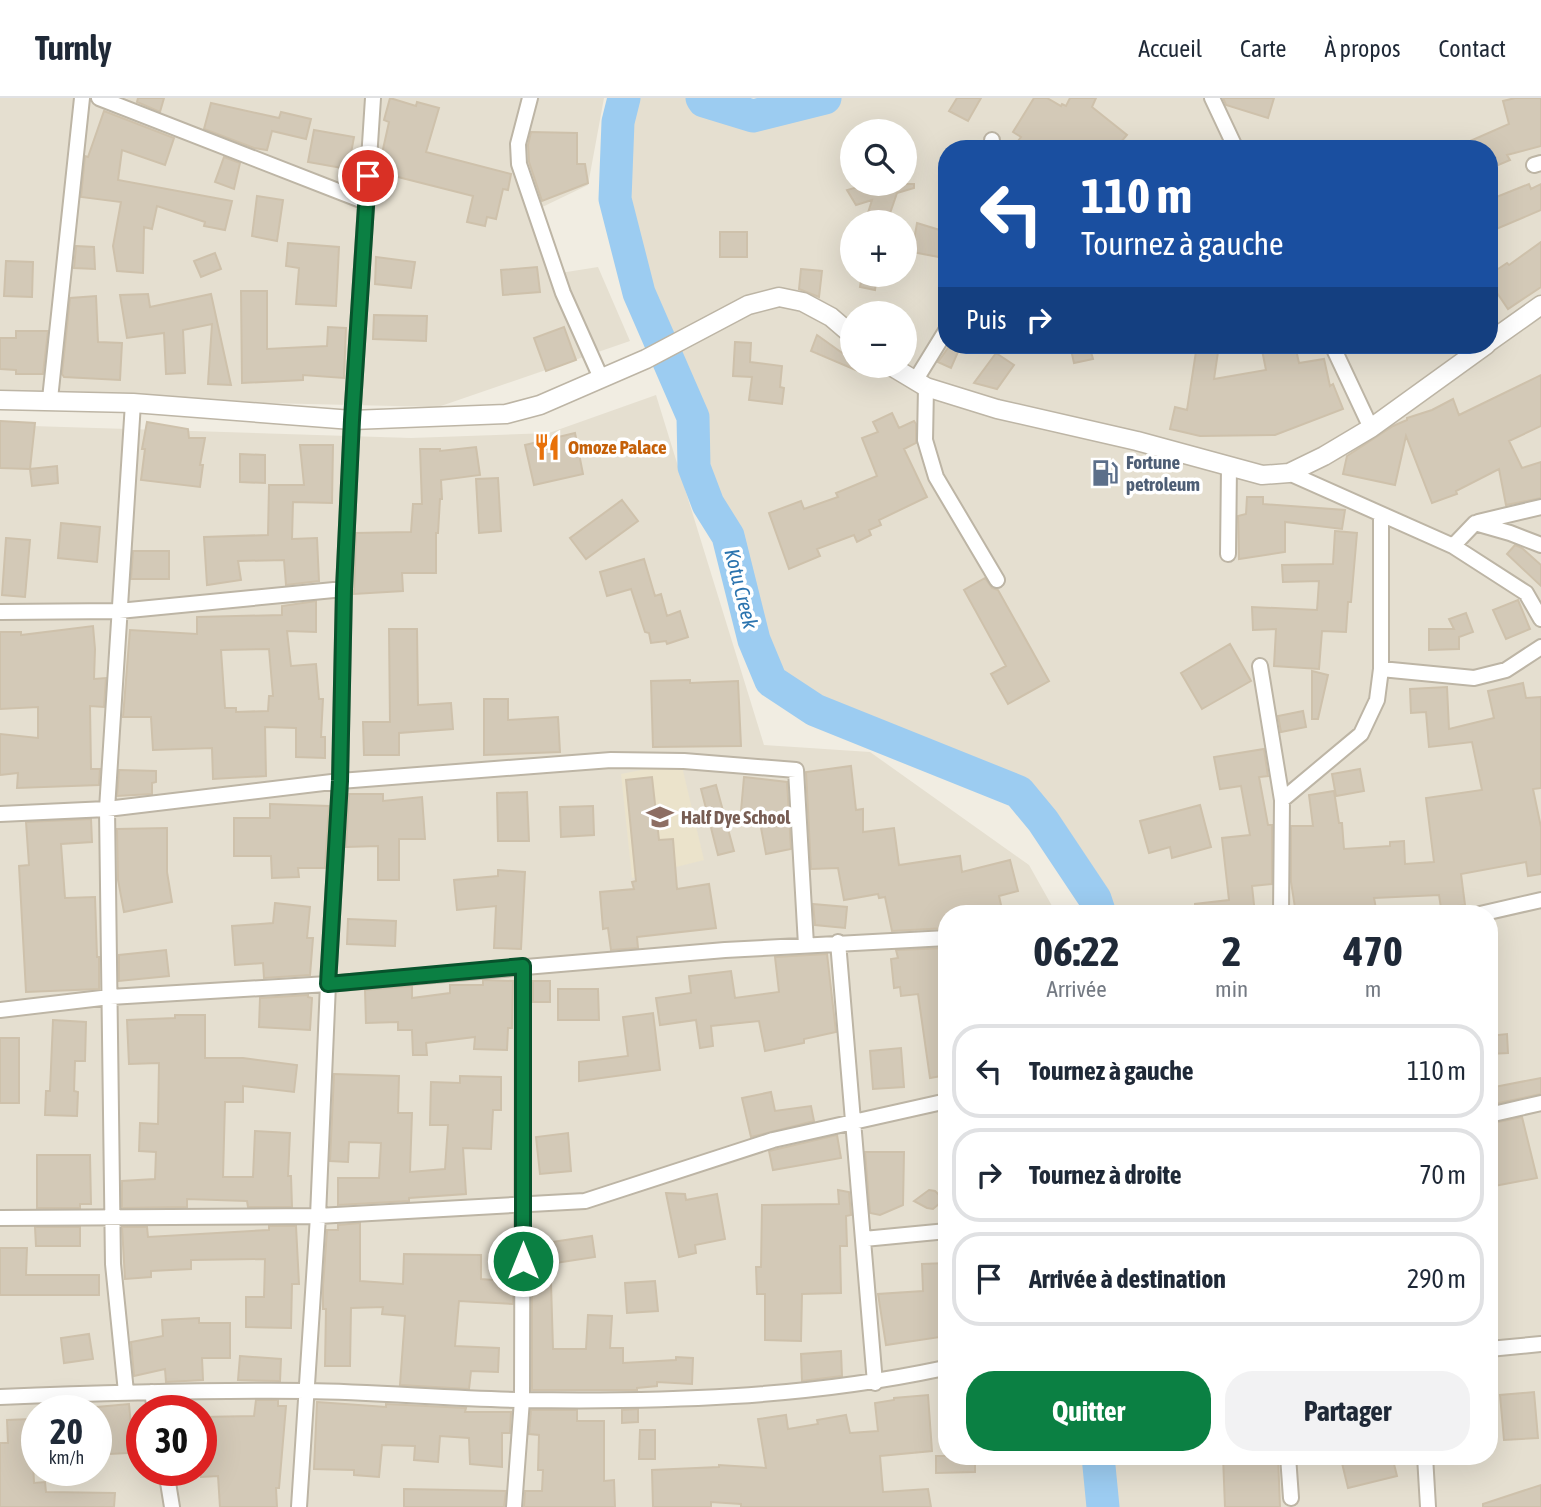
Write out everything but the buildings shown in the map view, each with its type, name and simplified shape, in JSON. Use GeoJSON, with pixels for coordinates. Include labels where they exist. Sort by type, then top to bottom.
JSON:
{"type":"FeatureCollection","features":[{"type":"Feature","properties":{"kind":"street"},"geometry":{"type":"LineString","coordinates":[[50,399],[82,98]]}},
{"type":"Feature","properties":{"kind":"street"},"geometry":{"type":"LineString","coordinates":[[99,98],[366,202]]}},
{"type":"Feature","properties":{"kind":"street"},"geometry":{"type":"LineString","coordinates":[[299,1507],[318,1216],[340,781],[344,589],[352,420],[373,98]]}},
{"type":"Feature","properties":{"kind":"street"},"geometry":{"type":"LineString","coordinates":[[530,98],[518,144],[519,164],[563,293],[601,378]]}},
{"type":"Feature","properties":{"kind":"street"},"geometry":{"type":"LineString","coordinates":[[1212,98],[1232,140]]}},
{"type":"Feature","properties":{"kind":"street"},"geometry":{"type":"LineString","coordinates":[[0,400],[50,399],[133,403],[352,420],[506,414],[540,405],[658,353],[748,305],[779,297],[803,302],[840,325]]}},
{"type":"Feature","properties":{"kind":"street"},"geometry":{"type":"LineString","coordinates":[[1498,337],[1541,305]]}},
{"type":"Feature","properties":{"kind":"street"},"geometry":{"type":"LineString","coordinates":[[938,348],[921,384],[925,440],[936,477],[997,580]]}},
{"type":"Feature","properties":{"kind":"street"},"geometry":{"type":"LineString","coordinates":[[1336,354],[1371,428]]}},
{"type":"Feature","properties":{"kind":"street"},"geometry":{"type":"LineString","coordinates":[[911,378],[921,384],[997,409],[1137,441],[1262,475],[1289,473],[1324,456],[1371,428],[1474,354]]}},
{"type":"Feature","properties":{"kind":"street"},"geometry":{"type":"LineString","coordinates":[[126,1392],[113,1264],[107,809],[133,403]]}},
{"type":"Feature","properties":{"kind":"street"},"geometry":{"type":"LineString","coordinates":[[1228,554],[1230,467]]}},
{"type":"Feature","properties":{"kind":"street"},"geometry":{"type":"LineString","coordinates":[[1289,473],[1453,546],[1526,593],[1541,619]]}},
{"type":"Feature","properties":{"kind":"street"},"geometry":{"type":"LineString","coordinates":[[1453,546],[1475,523],[1541,507]]}},
{"type":"Feature","properties":{"kind":"street"},"geometry":{"type":"LineString","coordinates":[[1282,800],[1361,734],[1377,700],[1381,669],[1381,516]]}},
{"type":"Feature","properties":{"kind":"street"},"geometry":{"type":"LineString","coordinates":[[1475,523],[1541,545]]}},
{"type":"Feature","properties":{"kind":"street"},"geometry":{"type":"LineString","coordinates":[[0,612],[119,611],[344,589]]}},
{"type":"Feature","properties":{"kind":"street"},"geometry":{"type":"LineString","coordinates":[[1381,669],[1474,678],[1506,670],[1541,647]]}},
{"type":"Feature","properties":{"kind":"street"},"geometry":{"type":"LineString","coordinates":[[1261,666],[1282,800],[1281,905]]}},
{"type":"Feature","properties":{"kind":"street"},"geometry":{"type":"LineString","coordinates":[[0,814],[107,809],[340,781],[611,760],[684,761],[796,770],[806,944]]}},
{"type":"Feature","properties":{"kind":"street"},"geometry":{"type":"LineString","coordinates":[[1498,910],[1541,900]]}},
{"type":"Feature","properties":{"kind":"street"},"geometry":{"type":"LineString","coordinates":[[0,1010],[110,997],[328,984],[806,944],[938,938]]}},
{"type":"Feature","properties":{"kind":"street"},"geometry":{"type":"LineString","coordinates":[[838,942],[875,1382]]}},
{"type":"Feature","properties":{"kind":"street"},"geometry":{"type":"LineString","coordinates":[[514,1507],[522,1400],[523,966]]}},
{"type":"Feature","properties":{"kind":"street"},"geometry":{"type":"LineString","coordinates":[[0,1218],[318,1216],[585,1201],[773,1140],[938,1103]]}},
{"type":"Feature","properties":{"kind":"street"},"geometry":{"type":"LineString","coordinates":[[1498,1113],[1541,1103]]}},
{"type":"Feature","properties":{"kind":"street"},"geometry":{"type":"LineString","coordinates":[[864,1239],[938,1232]]}},
{"type":"Feature","properties":{"kind":"street"},"geometry":{"type":"LineString","coordinates":[[1498,1348],[1541,1344]]}},
{"type":"Feature","properties":{"kind":"street"},"geometry":{"type":"LineString","coordinates":[[0,1397],[126,1392],[308,1391],[522,1400],[734,1397],[875,1382],[938,1369]]}},
{"type":"Feature","properties":{"kind":"street"},"geometry":{"type":"LineString","coordinates":[[1289,1465],[1291,1498]]}},
{"type":"Feature","properties":{"kind":"street"},"geometry":{"type":"LineString","coordinates":[[1426,1465],[1428,1507]]}},
{"type":"Feature","properties":{"kind":"street"},"geometry":{"type":"LineString","coordinates":[[169,1486],[172,1507]]}},
{"type":"Feature","properties":{"kind":"shaded area"},"geometry":{"type":"Polygon","coordinates":[[[0,98],[604,98],[588,185],[534,211],[554,274],[598,267],[630,341],[438,407],[0,397],[0,98]]]}},
{"type":"Feature","properties":{"kind":"shaded area"},"geometry":{"type":"Polygon","coordinates":[[[624,98],[702,98],[704,101],[753,116],[825,98],[1541,98],[1541,1507],[1103,1507],[1099,1465],[1498,1465],[1498,905],[1097,905],[1043,821],[1019,792],[815,710],[771,681],[754,640],[728,536],[708,504],[694,467],[693,417],[639,293],[615,199],[618,122],[624,98]]]}},
{"type":"Feature","properties":{"kind":"shaded area"},"geometry":{"type":"Polygon","coordinates":[[[656,395],[764,745],[870,752],[1029,865],[1052,905],[938,905],[938,1465],[1089,1465],[1095,1507],[0,1507],[0,425],[411,438],[549,433],[656,395]]]}},
{"type":"Feature","properties":{"kind":"shaded area","name":"Half Dye School"},"geometry":{"type":"Polygon","coordinates":[[[681,762],[704,860],[632,878],[621,774],[681,762]]]}},
{"type":"Feature","properties":{"kind":"waterway","name":"Kotu Creek"},"geometry":{"type":"LineString","coordinates":[[624,98],[618,122],[615,199],[639,293],[693,417],[694,467],[708,504],[728,536],[754,640],[771,681],[815,710],[1019,792],[1043,821],[1097,905]]}},
{"type":"Feature","properties":{"kind":"waterway","name":"Kotu Creek"},"geometry":{"type":"LineString","coordinates":[[702,98],[704,101],[753,116],[825,98]]}},
{"type":"Feature","properties":{"kind":"waterway","name":"Kotu Creek"},"geometry":{"type":"LineString","coordinates":[[1099,1465],[1103,1507]]}},
{"type":"Feature","properties":{"kind":"place","name":"Omoze Palace"},"geometry":{"type":"Point","coordinates":[547,447]}},
{"type":"Feature","properties":{"kind":"place","name":"Fortune petroleum"},"geometry":{"type":"Point","coordinates":[1105,473]}},
{"type":"Feature","properties":{"kind":"place","name":"Half Dye School"},"geometry":{"type":"Point","coordinates":[660,817]}},
{"type":"Feature","properties":{"kind":"route"},"geometry":{"type":"LineString","coordinates":[[368,176],[352,420],[344,589],[340,781],[328,984],[523,966],[523,1261]]}}]}
